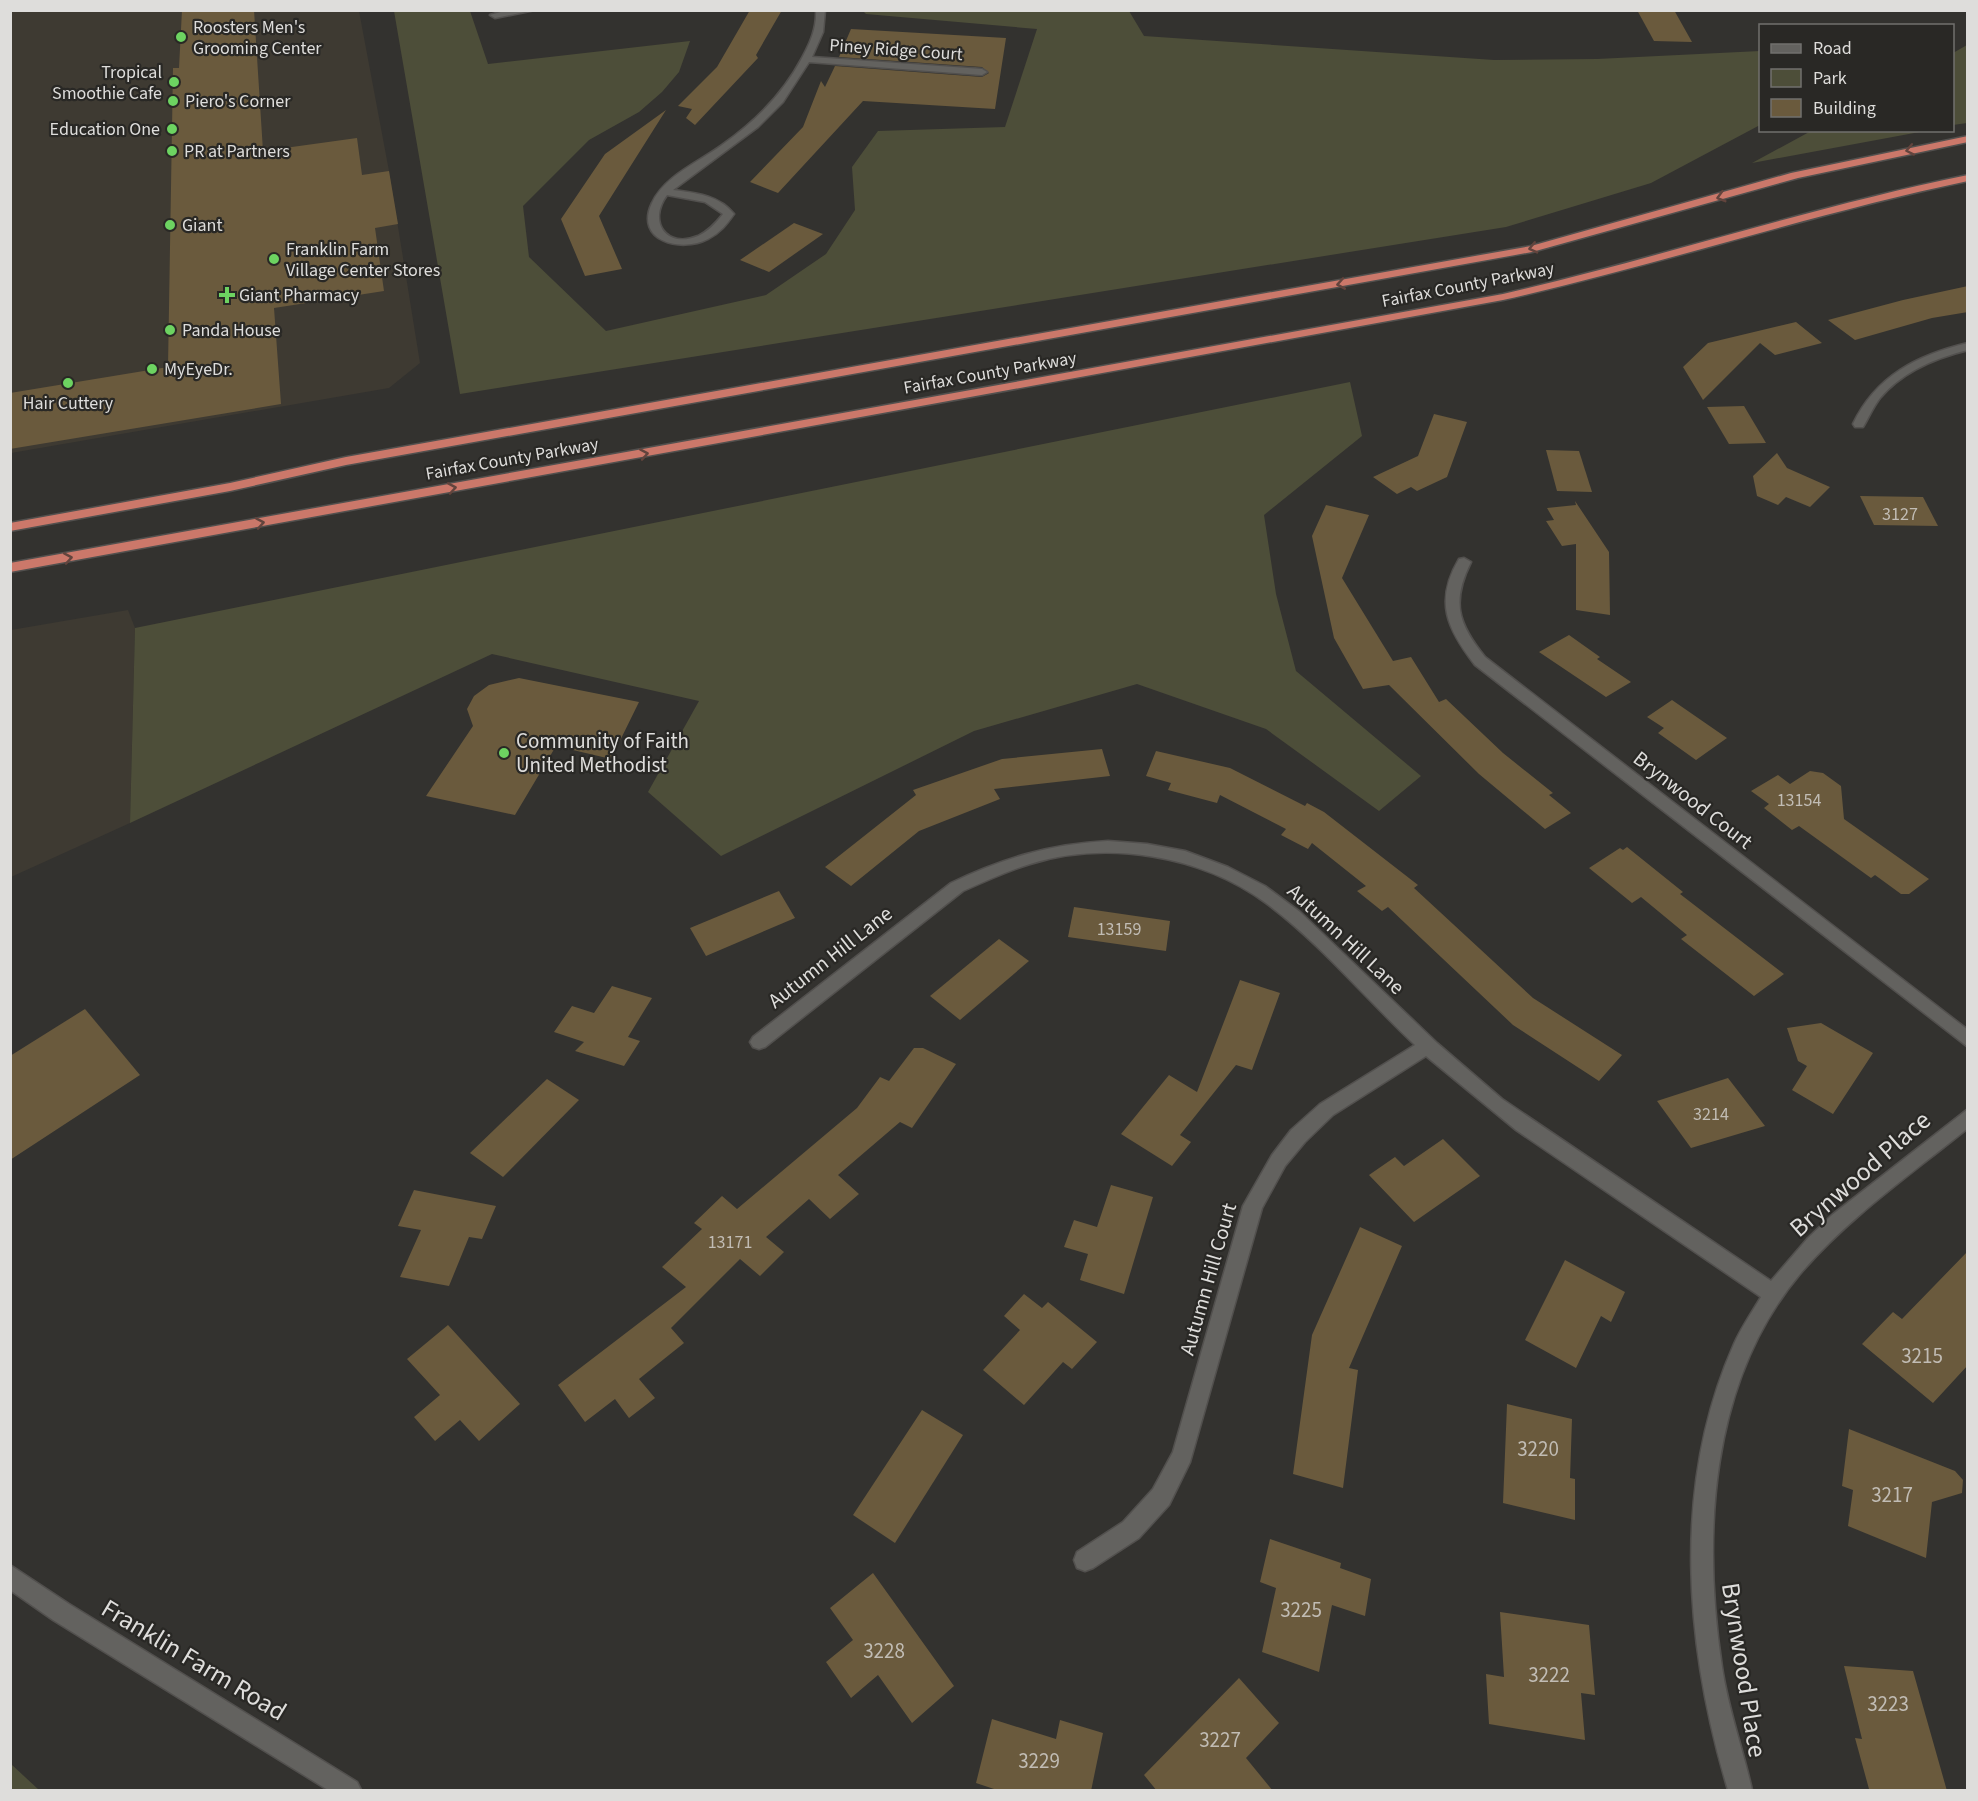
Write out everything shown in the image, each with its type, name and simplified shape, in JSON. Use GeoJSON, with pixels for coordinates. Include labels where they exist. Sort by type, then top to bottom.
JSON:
{"type":"FeatureCollection","features":[{"type":"Feature","properties":{"kind":"highway","name":"Fairfax County Parkway"},"geometry":{"type":"LineString","coordinates":[[10,527],[588,417],[1508,254],[1588,235],[1795,176],[1868,158],[1968,139]]}},
{"type":"Feature","properties":{"kind":"highway","name":"Fairfax County Parkway"},"geometry":{"type":"LineString","coordinates":[[10,568],[1503,297],[1640,265],[1842,205],[1968,178]]}},
{"type":"Feature","properties":{"kind":"street"},"geometry":{"type":"LineString","coordinates":[[495,15],[531,10]]}},
{"type":"Feature","properties":{"kind":"street"},"geometry":{"type":"LineString","coordinates":[[665,192],[714,202],[729,214],[719,227],[703,238],[681,243],[659,234],[654,226],[654,211],[665,192],[732,143],[781,100],[806,59],[819,32],[822,19],[820,10]]}},
{"type":"Feature","properties":{"kind":"street","name":"Piney Ridge Court"},"geometry":{"type":"LineString","coordinates":[[806,59],[982,72]]}},
{"type":"Feature","properties":{"kind":"street"},"geometry":{"type":"LineString","coordinates":[[1859,424],[1863,412],[1879,391],[1900,374],[1927,359],[1968,346]]}},
{"type":"Feature","properties":{"kind":"street","name":"Brynwood Court"},"geometry":{"type":"LineString","coordinates":[[1464,562],[1455,578],[1450,599],[1454,620],[1465,644],[1480,661],[1968,1040]]}},
{"type":"Feature","properties":{"kind":"street","name":"Autumn Hill Lane"},"geometry":{"type":"LineString","coordinates":[[759,1042],[965,882],[989,869],[1025,856],[1076,847],[1115,846],[1154,850],[1196,862],[1259,891],[1292,914],[1427,1046],[1485,1096],[1773,1294]]}},
{"type":"Feature","properties":{"kind":"street","name":"Autumn Hill Court"},"geometry":{"type":"LineString","coordinates":[[1085,1560],[1131,1530],[1161,1497],[1183,1455],[1253,1206],[1271,1172],[1298,1136],[1326,1111],[1427,1046]]}},
{"type":"Feature","properties":{"kind":"street","name":"Brynwood Place"},"geometry":{"type":"LineString","coordinates":[[1740,1791],[1732,1768],[1712,1671],[1701,1573],[1704,1491],[1718,1418],[1725,1395],[1741,1350],[1773,1294],[1824,1234],[1968,1117]]}},
{"type":"Feature","properties":{"kind":"street","name":"Franklin Farm Road"},"geometry":{"type":"LineString","coordinates":[[10,1576],[61,1612],[349,1791]]}},
{"type":"Feature","properties":{"kind":"shaded area"},"geometry":{"type":"Polygon","coordinates":[[[11,11],[359,11],[389,171],[420,363],[389,388],[11,453],[11,11]]]}},
{"type":"Feature","properties":{"kind":"shaded area"},"geometry":{"type":"Polygon","coordinates":[[[128,610],[135,628],[130,823],[11,877],[11,630],[128,610]]]}},
{"type":"Feature","properties":{"kind":"green space"},"geometry":{"type":"Polygon","coordinates":[[[394,11],[470,11],[488,64],[690,41],[679,72],[662,92],[639,112],[589,140],[523,206],[529,257],[606,331],[766,295],[826,254],[855,210],[852,167],[878,131],[1005,127],[1037,29],[866,14],[863,11],[1129,11],[1144,36],[1494,60],[1597,59],[1759,51],[1759,126],[1651,183],[1506,227],[460,394],[394,11]]]}},
{"type":"Feature","properties":{"kind":"green space"},"geometry":{"type":"Polygon","coordinates":[[[1967,45],[1967,123],[1954,125],[1954,52],[1967,45]]]}},
{"type":"Feature","properties":{"kind":"green space"},"geometry":{"type":"Polygon","coordinates":[[[1809,132],[1920,132],[1752,163],[1809,132]]]}},
{"type":"Feature","properties":{"kind":"green space"},"geometry":{"type":"Polygon","coordinates":[[[1350,382],[1362,436],[1264,515],[1276,594],[1296,671],[1421,776],[1379,811],[1266,729],[1137,684],[974,731],[721,856],[648,792],[699,701],[492,654],[130,823],[135,628],[1350,382]]]}},
{"type":"Feature","properties":{"kind":"green space"},"geometry":{"type":"Polygon","coordinates":[[[11,1764],[39,1790],[11,1790],[11,1764]]]}},
{"type":"Feature","properties":{"kind":"building","name":"Franklin Farm Village Center Stores"},"geometry":{"type":"Polygon","coordinates":[[[182,10],[254,10],[263,151],[357,138],[362,175],[389,171],[398,224],[375,228],[384,291],[274,308],[281,404],[10,449],[10,393],[168,367],[173,68],[179,68],[182,10]]]}},
{"type":"Feature","properties":{"kind":"building"},"geometry":{"type":"Polygon","coordinates":[[[750,10],[782,10],[756,55],[758,58],[695,125],[686,118],[692,109],[678,106],[717,67],[750,10]]]}},
{"type":"Feature","properties":{"kind":"building"},"geometry":{"type":"Polygon","coordinates":[[[1637,10],[1674,10],[1692,42],[1654,41],[1637,10]]]}},
{"type":"Feature","properties":{"kind":"building"},"geometry":{"type":"Polygon","coordinates":[[[851,29],[1006,38],[995,109],[863,101],[778,193],[750,182],[803,127],[821,81],[825,87],[835,66],[982,77],[989,73],[982,67],[839,57],[851,29]]]}},
{"type":"Feature","properties":{"kind":"building"},"geometry":{"type":"Polygon","coordinates":[[[666,110],[599,216],[622,269],[585,276],[561,219],[605,154],[666,110]]]}},
{"type":"Feature","properties":{"kind":"building"},"geometry":{"type":"Polygon","coordinates":[[[794,223],[823,234],[769,272],[740,260],[794,223]]]}},
{"type":"Feature","properties":{"kind":"building"},"geometry":{"type":"Polygon","coordinates":[[[1968,286],[1968,312],[1932,318],[1855,340],[1828,320],[1903,300],[1968,286]]]}},
{"type":"Feature","properties":{"kind":"building"},"geometry":{"type":"Polygon","coordinates":[[[1796,322],[1822,343],[1775,355],[1760,343],[1703,400],[1683,367],[1708,343],[1796,322]]]}},
{"type":"Feature","properties":{"kind":"building"},"geometry":{"type":"Polygon","coordinates":[[[1744,406],[1766,443],[1729,444],[1707,407],[1744,406]]]}},
{"type":"Feature","properties":{"kind":"building"},"geometry":{"type":"Polygon","coordinates":[[[1434,414],[1467,422],[1447,477],[1417,491],[1411,487],[1397,494],[1373,477],[1418,456],[1434,414]]]}},
{"type":"Feature","properties":{"kind":"building"},"geometry":{"type":"Polygon","coordinates":[[[1546,450],[1579,451],[1592,492],[1557,491],[1546,450]]]}},
{"type":"Feature","properties":{"kind":"building"},"geometry":{"type":"Polygon","coordinates":[[[1777,453],[1787,468],[1830,487],[1810,507],[1786,497],[1778,505],[1757,496],[1753,476],[1777,453]]]}},
{"type":"Feature","properties":{"kind":"building"},"geometry":{"type":"Polygon","coordinates":[[[1860,496],[1923,497],[1938,526],[1874,525],[1860,496]]]}},
{"type":"Feature","properties":{"kind":"building"},"geometry":{"type":"Polygon","coordinates":[[[1575,501],[1609,552],[1610,615],[1576,610],[1576,544],[1562,546],[1546,521],[1554,520],[1547,508],[1576,505],[1575,501]]]}},
{"type":"Feature","properties":{"kind":"building"},"geometry":{"type":"Polygon","coordinates":[[[1326,505],[1369,515],[1342,578],[1393,661],[1411,657],[1439,702],[1446,699],[1503,753],[1553,793],[1549,795],[1571,813],[1545,829],[1479,774],[1389,685],[1363,689],[1334,638],[1312,536],[1326,505]]]}},
{"type":"Feature","properties":{"kind":"building"},"geometry":{"type":"Polygon","coordinates":[[[1569,635],[1600,657],[1597,659],[1631,682],[1606,697],[1539,652],[1569,635]]]}},
{"type":"Feature","properties":{"kind":"building"},"geometry":{"type":"Polygon","coordinates":[[[519,678],[639,702],[611,759],[556,746],[515,815],[426,796],[473,726],[467,709],[474,696],[489,685],[519,678]]]}},
{"type":"Feature","properties":{"kind":"building"},"geometry":{"type":"Polygon","coordinates":[[[1672,700],[1727,738],[1696,760],[1658,733],[1664,728],[1647,717],[1672,700]]]}},
{"type":"Feature","properties":{"kind":"building"},"geometry":{"type":"Polygon","coordinates":[[[1102,749],[1110,776],[994,789],[1000,799],[919,831],[851,886],[825,867],[916,795],[913,790],[1002,759],[1102,749]]]}},
{"type":"Feature","properties":{"kind":"building"},"geometry":{"type":"Polygon","coordinates":[[[1156,751],[1230,768],[1305,806],[1307,803],[1324,812],[1418,885],[1414,888],[1533,998],[1622,1055],[1599,1081],[1513,1025],[1388,907],[1382,911],[1357,891],[1366,886],[1312,843],[1308,849],[1281,835],[1286,829],[1220,795],[1217,803],[1168,790],[1171,783],[1146,776],[1156,751]]]}},
{"type":"Feature","properties":{"kind":"building"},"geometry":{"type":"Polygon","coordinates":[[[1810,771],[1823,773],[1841,786],[1844,819],[1929,879],[1909,894],[1901,894],[1875,875],[1871,878],[1799,826],[1792,830],[1764,808],[1769,804],[1751,791],[1778,775],[1790,784],[1810,771]]]}},
{"type":"Feature","properties":{"kind":"building"},"geometry":{"type":"Polygon","coordinates":[[[1627,847],[1683,892],[1680,894],[1784,974],[1754,996],[1681,939],[1687,935],[1641,897],[1632,903],[1589,868],[1620,848],[1623,850],[1627,847]]]}},
{"type":"Feature","properties":{"kind":"building"},"geometry":{"type":"Polygon","coordinates":[[[779,891],[795,918],[706,956],[690,928],[779,891]]]}},
{"type":"Feature","properties":{"kind":"building"},"geometry":{"type":"Polygon","coordinates":[[[1074,907],[1170,921],[1166,951],[1068,937],[1074,907]]]}},
{"type":"Feature","properties":{"kind":"building"},"geometry":{"type":"Polygon","coordinates":[[[999,939],[1029,961],[960,1020],[930,996],[999,939]]]}},
{"type":"Feature","properties":{"kind":"building"},"geometry":{"type":"Polygon","coordinates":[[[1240,980],[1280,993],[1252,1070],[1236,1065],[1180,1135],[1191,1142],[1172,1166],[1121,1134],[1169,1075],[1197,1092],[1240,980]]]}},
{"type":"Feature","properties":{"kind":"building"},"geometry":{"type":"Polygon","coordinates":[[[612,986],[652,998],[628,1037],[640,1041],[624,1066],[575,1051],[584,1042],[554,1032],[572,1006],[594,1013],[612,986]]]}},
{"type":"Feature","properties":{"kind":"building"},"geometry":{"type":"Polygon","coordinates":[[[85,1009],[140,1075],[10,1160],[10,1056],[85,1009]]]}},
{"type":"Feature","properties":{"kind":"building"},"geometry":{"type":"Polygon","coordinates":[[[1821,1023],[1873,1053],[1833,1114],[1792,1090],[1807,1066],[1798,1061],[1787,1028],[1821,1023]]]}},
{"type":"Feature","properties":{"kind":"building"},"geometry":{"type":"Polygon","coordinates":[[[914,1048],[923,1048],[956,1064],[912,1128],[900,1122],[838,1175],[859,1194],[830,1219],[809,1199],[766,1237],[784,1252],[760,1276],[740,1259],[671,1328],[684,1343],[639,1379],[655,1398],[629,1418],[615,1399],[585,1422],[558,1385],[686,1287],[662,1267],[702,1229],[694,1223],[722,1196],[737,1209],[857,1108],[880,1077],[889,1081],[914,1048]]]}},
{"type":"Feature","properties":{"kind":"building"},"geometry":{"type":"Polygon","coordinates":[[[1728,1078],[1765,1126],[1691,1148],[1657,1101],[1728,1078]]]}},
{"type":"Feature","properties":{"kind":"building"},"geometry":{"type":"Polygon","coordinates":[[[547,1079],[579,1100],[503,1177],[470,1153],[547,1079]]]}},
{"type":"Feature","properties":{"kind":"building"},"geometry":{"type":"Polygon","coordinates":[[[1443,1139],[1480,1176],[1414,1222],[1369,1175],[1395,1157],[1404,1166],[1443,1139]]]}},
{"type":"Feature","properties":{"kind":"building"},"geometry":{"type":"Polygon","coordinates":[[[1111,1185],[1153,1197],[1124,1294],[1080,1280],[1088,1254],[1064,1247],[1074,1220],[1097,1227],[1111,1185]]]}},
{"type":"Feature","properties":{"kind":"building"},"geometry":{"type":"Polygon","coordinates":[[[414,1190],[496,1206],[482,1239],[469,1237],[449,1286],[400,1277],[421,1230],[398,1226],[414,1190]]]}},
{"type":"Feature","properties":{"kind":"building"},"geometry":{"type":"Polygon","coordinates":[[[1360,1227],[1402,1246],[1349,1368],[1358,1370],[1343,1488],[1293,1474],[1312,1335],[1360,1227]]]}},
{"type":"Feature","properties":{"kind":"building"},"geometry":{"type":"Polygon","coordinates":[[[1968,1251],[1968,1365],[1933,1403],[1862,1344],[1893,1312],[1902,1319],[1968,1251]]]}},
{"type":"Feature","properties":{"kind":"building"},"geometry":{"type":"Polygon","coordinates":[[[1565,1260],[1625,1292],[1611,1322],[1601,1316],[1576,1368],[1525,1340],[1565,1260]]]}},
{"type":"Feature","properties":{"kind":"building"},"geometry":{"type":"Polygon","coordinates":[[[1024,1294],[1042,1308],[1048,1302],[1097,1342],[1072,1369],[1063,1362],[1024,1405],[983,1370],[1020,1330],[1004,1316],[1024,1294]]]}},
{"type":"Feature","properties":{"kind":"building"},"geometry":{"type":"Polygon","coordinates":[[[448,1325],[520,1404],[479,1441],[460,1420],[435,1441],[414,1417],[440,1395],[407,1359],[448,1325]]]}},
{"type":"Feature","properties":{"kind":"building"},"geometry":{"type":"Polygon","coordinates":[[[1507,1404],[1572,1419],[1570,1478],[1575,1479],[1575,1520],[1503,1503],[1507,1404]]]}},
{"type":"Feature","properties":{"kind":"building"},"geometry":{"type":"Polygon","coordinates":[[[922,1410],[963,1435],[895,1543],[853,1515],[922,1410]]]}},
{"type":"Feature","properties":{"kind":"building"},"geometry":{"type":"Polygon","coordinates":[[[1849,1429],[1955,1471],[1963,1480],[1962,1493],[1932,1502],[1926,1558],[1848,1526],[1853,1490],[1842,1486],[1849,1429]]]}},
{"type":"Feature","properties":{"kind":"building"},"geometry":{"type":"Polygon","coordinates":[[[1270,1539],[1341,1563],[1340,1568],[1371,1579],[1365,1616],[1332,1605],[1319,1672],[1262,1652],[1276,1588],[1260,1582],[1270,1539]]]}},
{"type":"Feature","properties":{"kind":"building"},"geometry":{"type":"Polygon","coordinates":[[[873,1573],[954,1686],[912,1723],[878,1675],[851,1698],[826,1662],[853,1640],[830,1608],[873,1573]]]}},
{"type":"Feature","properties":{"kind":"building"},"geometry":{"type":"Polygon","coordinates":[[[1500,1612],[1589,1625],[1595,1695],[1581,1693],[1585,1740],[1489,1724],[1486,1674],[1504,1677],[1500,1612]]]}},
{"type":"Feature","properties":{"kind":"building"},"geometry":{"type":"Polygon","coordinates":[[[1844,1666],[1913,1671],[1947,1791],[1869,1789],[1855,1738],[1862,1739],[1844,1666]]]}},
{"type":"Feature","properties":{"kind":"building"},"geometry":{"type":"Polygon","coordinates":[[[1239,1678],[1279,1723],[1246,1758],[1273,1791],[1157,1791],[1144,1775],[1239,1678]]]}},
{"type":"Feature","properties":{"kind":"building"},"geometry":{"type":"Polygon","coordinates":[[[992,1719],[1056,1739],[1060,1720],[1103,1733],[1091,1791],[1000,1791],[976,1783],[992,1719]]]}},
{"type":"Feature","properties":{"kind":"place","name":"Roosters Men's Grooming Center"},"geometry":{"type":"Point","coordinates":[181,37]}},
{"type":"Feature","properties":{"kind":"place","name":"Tropical Smoothie Cafe"},"geometry":{"type":"Point","coordinates":[174,82]}},
{"type":"Feature","properties":{"kind":"place","name":"Piero's Corner"},"geometry":{"type":"Point","coordinates":[173,101]}},
{"type":"Feature","properties":{"kind":"place","name":"Education One"},"geometry":{"type":"Point","coordinates":[172,129]}},
{"type":"Feature","properties":{"kind":"place","name":"PR at Partners"},"geometry":{"type":"Point","coordinates":[172,151]}},
{"type":"Feature","properties":{"kind":"place","name":"Giant"},"geometry":{"type":"Point","coordinates":[170,225]}},
{"type":"Feature","properties":{"kind":"place","name":"Franklin Farm Village Center Stores"},"geometry":{"type":"Point","coordinates":[274,259]}},
{"type":"Feature","properties":{"kind":"place","name":"Giant Pharmacy"},"geometry":{"type":"Point","coordinates":[227,295]}},
{"type":"Feature","properties":{"kind":"place","name":"Panda House"},"geometry":{"type":"Point","coordinates":[170,330]}},
{"type":"Feature","properties":{"kind":"place","name":"MyEyeDr."},"geometry":{"type":"Point","coordinates":[152,369]}},
{"type":"Feature","properties":{"kind":"place","name":"Hair Cuttery"},"geometry":{"type":"Point","coordinates":[68,383]}},
{"type":"Feature","properties":{"kind":"place","name":"Community of Faith United Methodist"},"geometry":{"type":"Point","coordinates":[504,753]}}]}
